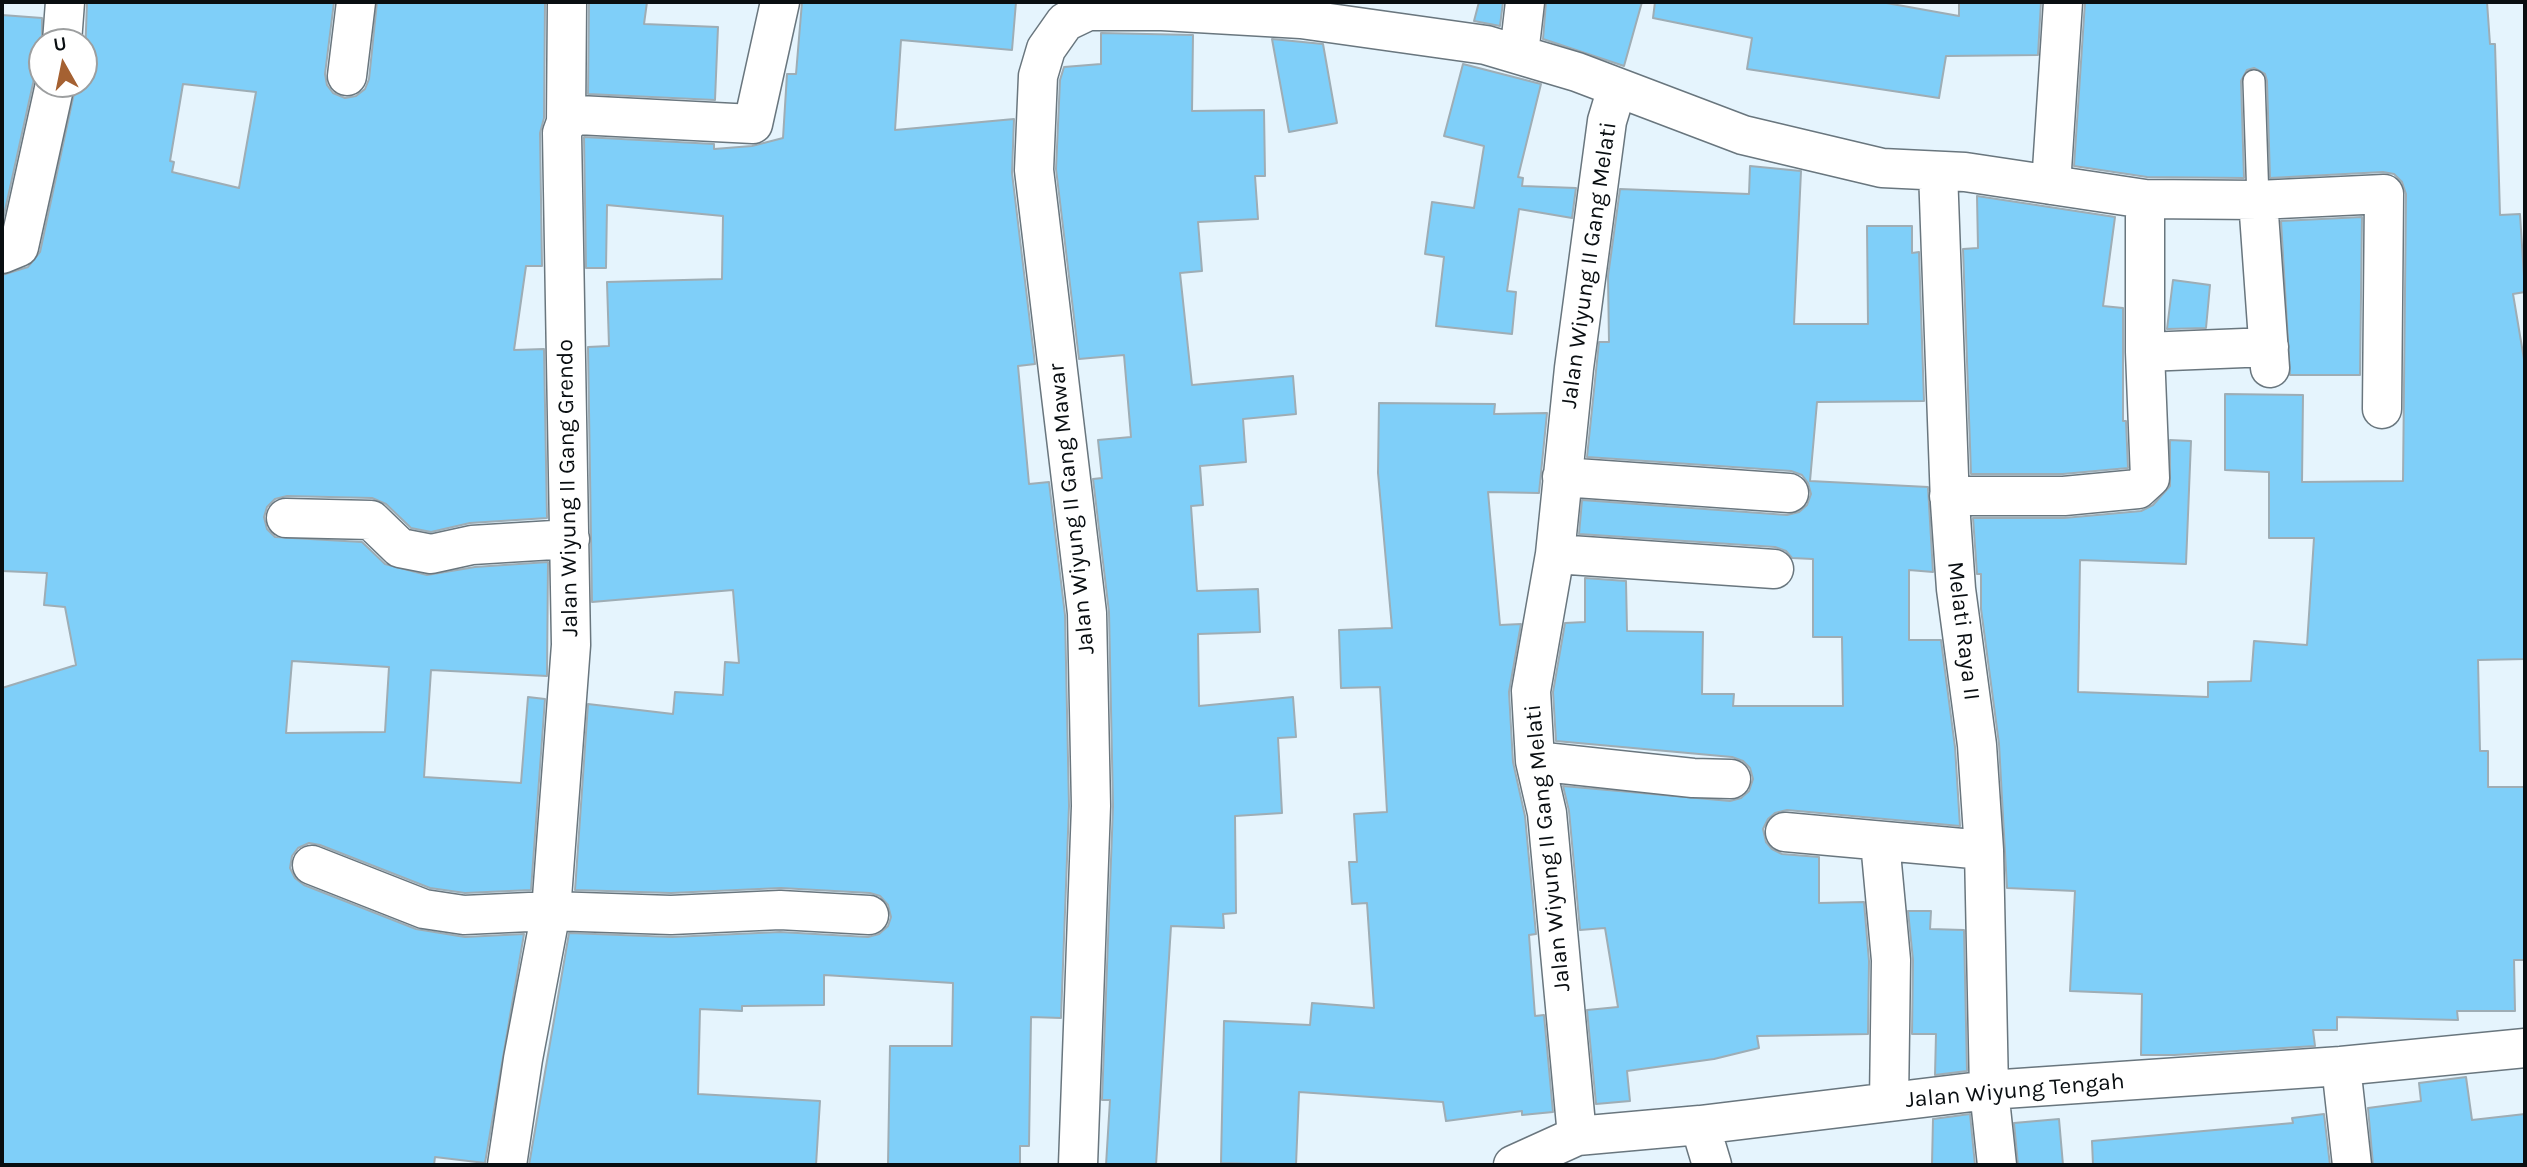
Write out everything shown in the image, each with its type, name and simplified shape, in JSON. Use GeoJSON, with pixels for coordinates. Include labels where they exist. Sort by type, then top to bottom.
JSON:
{"type":"FeatureCollection","features":[{"type":"Feature","properties":{"kind":"street"},"geometry":{"type":"LineString","coordinates":[[63,28],[65,2]]}},
{"type":"Feature","properties":{"kind":"street"},"geometry":{"type":"LineString","coordinates":[[347,76],[356,2]]}},
{"type":"Feature","properties":{"kind":"street","name":"Jalan Wiyung II Gang Grendo"},"geometry":{"type":"LineString","coordinates":[[507,1165],[523,1059],[551,911],[571,645],[562,133],[566,122],[566,2]]}},
{"type":"Feature","properties":{"kind":"street"},"geometry":{"type":"LineString","coordinates":[[566,122],[578,115],[753,124],[780,2]]}},
{"type":"Feature","properties":{"kind":"street"},"geometry":{"type":"LineString","coordinates":[[1519,54],[1525,2]]}},
{"type":"Feature","properties":{"kind":"street"},"geometry":{"type":"LineString","coordinates":[[2051,185],[2063,2]]}},
{"type":"Feature","properties":{"kind":"street"},"geometry":{"type":"LineString","coordinates":[[1088,7],[1301,19],[1389,16],[1519,54],[1617,88]]}},
{"type":"Feature","properties":{"kind":"street","name":"Jalan Wiyung II Gang Mawar"},"geometry":{"type":"LineString","coordinates":[[1078,1165],[1091,806],[1087,613],[1034,170],[1038,76],[1046,49],[1065,22],[1088,7]]}},
{"type":"Feature","properties":{"kind":"street","name":"Jalan Wiyung II Gang Melati"},"geometry":{"type":"LineString","coordinates":[[1577,1136],[1547,813],[1535,761],[1531,691],[1555,554],[1606,121],[1617,88],[1743,135],[1882,168],[1938,171],[2144,199],[2258,201],[2384,194],[2386,292],[2382,409]]}},
{"type":"Feature","properties":{"kind":"street"},"geometry":{"type":"LineString","coordinates":[[2,254],[19,247],[52,98]]}},
{"type":"Feature","properties":{"kind":"street","name":"Melati Raya II"},"geometry":{"type":"LineString","coordinates":[[1938,171],[1950,496],[1956,589],[1977,745],[1984,850],[1989,1090],[1997,1165]]}},
{"type":"Feature","properties":{"kind":"street"},"geometry":{"type":"LineString","coordinates":[[1950,496],[2064,496],[2138,489],[2150,478],[2145,352],[2144,199]]}},
{"type":"Feature","properties":{"kind":"street"},"geometry":{"type":"LineString","coordinates":[[2145,352],[2269,358],[2258,201]]}},
{"type":"Feature","properties":{"kind":"street"},"geometry":{"type":"LineString","coordinates":[[1562,477],[1789,493]]}},
{"type":"Feature","properties":{"kind":"street"},"geometry":{"type":"LineString","coordinates":[[286,518],[371,520],[400,548],[431,554],[472,545],[570,539]]}},
{"type":"Feature","properties":{"kind":"street"},"geometry":{"type":"LineString","coordinates":[[1555,554],[1774,569]]}},
{"type":"Feature","properties":{"kind":"street"},"geometry":{"type":"LineString","coordinates":[[1535,761],[1693,778],[1731,779]]}},
{"type":"Feature","properties":{"kind":"street"},"geometry":{"type":"LineString","coordinates":[[1785,831],[1984,850]]}},
{"type":"Feature","properties":{"kind":"street"},"geometry":{"type":"LineString","coordinates":[[1880,842],[1891,960],[1889,1102]]}},
{"type":"Feature","properties":{"kind":"street"},"geometry":{"type":"LineString","coordinates":[[312,865],[424,909],[464,915],[551,911],[671,915],[780,909],[869,915]]}},
{"type":"Feature","properties":{"kind":"street","name":"Jalan Wiyung Tengah"},"geometry":{"type":"LineString","coordinates":[[1513,1165],[1577,1136],[1700,1125],[1989,1090],[2341,1066],[2525,1048]]}},
{"type":"Feature","properties":{"kind":"street"},"geometry":{"type":"LineString","coordinates":[[2341,1066],[2351,1165]]}},
{"type":"Feature","properties":{"kind":"street"},"geometry":{"type":"LineString","coordinates":[[1700,1125],[1712,1165]]}},
{"type":"Feature","properties":{"kind":"lane"},"geometry":{"type":"LineString","coordinates":[[2254,81],[2258,201]]}},
{"type":"Feature","properties":{"kind":"building"},"geometry":{"type":"Polygon","coordinates":[[[87,2],[334,2],[325,74],[327,85],[333,93],[345,98],[356,96],[365,89],[369,79],[377,2],[545,2],[544,118],[540,133],[542,266],[526,266],[514,350],[544,349],[547,518],[470,523],[431,532],[411,528],[386,504],[372,498],[287,496],[275,499],[267,507],[264,517],[267,529],[275,537],[362,542],[385,564],[427,575],[475,567],[548,562],[547,676],[431,670],[424,777],[521,783],[528,697],[545,699],[531,890],[465,893],[430,888],[309,843],[298,848],[292,856],[290,868],[295,878],[304,885],[416,929],[465,937],[524,934],[485,1163],[435,1157],[434,1165],[2,1165],[2,688],[76,665],[65,607],[44,605],[47,573],[2,571],[2,275],[28,267],[40,252],[73,98],[98,98],[98,28],[86,28],[87,2]],[[183,84],[170,161],[174,162],[172,172],[239,188],[256,92],[183,84]],[[292,661],[286,733],[385,732],[389,667],[292,661]]]}},
{"type":"Feature","properties":{"kind":"building"},"geometry":{"type":"Polygon","coordinates":[[[589,2],[647,2],[644,24],[718,27],[715,100],[588,94],[589,2]]]}},
{"type":"Feature","properties":{"kind":"building"},"geometry":{"type":"Polygon","coordinates":[[[802,2],[1016,2],[1012,50],[901,40],[895,130],[1014,119],[1012,173],[1035,364],[1018,366],[1029,484],[1049,482],[1065,615],[1069,806],[1061,1018],[1031,1017],[1029,1146],[1020,1146],[1020,1165],[888,1165],[890,1046],[952,1046],[953,983],[824,975],[824,1005],[742,1006],[742,1011],[700,1009],[698,1094],[820,1101],[816,1165],[529,1165],[569,933],[672,937],[780,932],[868,937],[879,934],[888,926],[891,917],[888,905],[880,896],[870,893],[781,888],[671,893],[575,890],[588,704],[673,714],[675,692],[723,695],[725,662],[739,663],[733,590],[592,602],[588,347],[609,346],[607,282],[722,279],[723,216],[607,205],[606,268],[586,268],[584,137],[714,144],[714,149],[752,146],[783,138],[787,74],[796,74],[802,2]]]}},
{"type":"Feature","properties":{"kind":"building"},"geometry":{"type":"Polygon","coordinates":[[[1479,2],[1503,2],[1500,26],[1474,21],[1479,2]]]}},
{"type":"Feature","properties":{"kind":"building"},"geometry":{"type":"Polygon","coordinates":[[[1546,2],[1642,2],[1624,66],[1543,39],[1546,2]]]}},
{"type":"Feature","properties":{"kind":"building"},"geometry":{"type":"Polygon","coordinates":[[[1655,2],[1881,2],[1959,16],[1959,2],[2041,2],[2038,55],[1946,56],[1939,98],[1747,69],[1752,38],[1653,18],[1655,2]]]}},
{"type":"Feature","properties":{"kind":"building"},"geometry":{"type":"Polygon","coordinates":[[[2085,2],[2487,2],[2490,44],[2495,44],[2500,215],[2520,214],[2525,292],[2513,294],[2525,365],[2525,659],[2478,660],[2480,751],[2488,751],[2488,787],[2525,787],[2525,960],[2514,960],[2515,1011],[2457,1011],[2458,1020],[2337,1017],[2337,1030],[2313,1030],[2315,1046],[2141,1055],[2142,994],[2070,991],[2075,891],[2007,888],[1999,744],[1981,609],[1981,574],[1977,574],[1973,518],[2064,518],[2141,511],[2153,505],[2170,486],[2170,440],[2191,441],[2186,564],[2080,560],[2078,692],[2208,697],[2208,682],[2251,681],[2254,641],[2307,645],[2314,538],[2269,538],[2269,472],[2225,470],[2225,394],[2303,395],[2302,482],[2403,481],[2406,194],[2402,182],[2394,174],[2383,172],[2270,178],[2267,81],[2265,74],[2254,68],[2247,70],[2241,81],[2244,178],[2147,177],[2074,166],[2085,2]]]}},
{"type":"Feature","properties":{"kind":"building"},"geometry":{"type":"Polygon","coordinates":[[[2,15],[42,18],[42,28],[28,28],[30,98],[2,224],[2,15]]]}},
{"type":"Feature","properties":{"kind":"building"},"geometry":{"type":"Polygon","coordinates":[[[1101,33],[1193,35],[1192,111],[1264,110],[1265,176],[1255,176],[1258,219],[1198,222],[1202,271],[1180,273],[1192,385],[1293,376],[1296,414],[1243,419],[1246,462],[1200,466],[1203,505],[1191,506],[1197,591],[1258,589],[1260,632],[1198,634],[1199,706],[1293,697],[1296,737],[1278,738],[1282,813],[1235,816],[1236,913],[1223,914],[1224,928],[1171,926],[1156,1165],[1106,1165],[1110,1100],[1102,1100],[1113,806],[1109,612],[1093,479],[1102,478],[1098,440],[1131,437],[1124,355],[1079,359],[1056,169],[1060,80],[1064,67],[1101,64],[1101,33]]]}},
{"type":"Feature","properties":{"kind":"building"},"geometry":{"type":"Polygon","coordinates":[[[1272,39],[1323,44],[1337,123],[1289,132],[1272,39]]]}},
{"type":"Feature","properties":{"kind":"building"},"geometry":{"type":"Polygon","coordinates":[[[1463,64],[1541,84],[1518,177],[1523,178],[1522,186],[1576,188],[1572,218],[1519,209],[1507,291],[1516,292],[1512,334],[1436,326],[1444,257],[1425,254],[1432,202],[1474,208],[1484,146],[1444,136],[1463,64]]]}},
{"type":"Feature","properties":{"kind":"building"},"geometry":{"type":"Polygon","coordinates":[[[1750,166],[1801,171],[1794,324],[1868,324],[1867,226],[1912,226],[1912,253],[1919,252],[1924,401],[1817,402],[1810,481],[1928,487],[1933,572],[1909,570],[1909,640],[1941,640],[1955,747],[1960,826],[1787,810],[1775,813],[1763,829],[1766,842],[1782,854],[1819,857],[1819,903],[1864,902],[1869,961],[1868,1034],[1757,1036],[1759,1048],[1714,1059],[1627,1071],[1630,1101],[1596,1104],[1587,1010],[1618,1007],[1605,928],[1580,930],[1569,811],[1563,786],[1730,801],[1741,798],[1749,791],[1753,779],[1750,768],[1743,761],[1732,757],[1556,741],[1553,692],[1565,623],[1585,622],[1585,578],[1626,581],[1627,631],[1703,632],[1702,694],[1734,694],[1733,706],[1843,706],[1842,637],[1813,637],[1813,559],[1792,558],[1786,551],[1775,547],[1579,534],[1582,500],[1787,515],[1799,512],[1807,505],[1811,494],[1808,483],[1802,475],[1791,471],[1587,457],[1599,342],[1609,342],[1608,276],[1620,189],[1749,194],[1750,166]]]}},
{"type":"Feature","properties":{"kind":"building"},"geometry":{"type":"Polygon","coordinates":[[[1977,196],[2115,217],[2103,306],[2123,308],[2123,421],[2126,421],[2128,468],[2063,474],[1971,474],[1963,249],[1978,248],[1977,196]]]}},
{"type":"Feature","properties":{"kind":"building"},"geometry":{"type":"Polygon","coordinates":[[[2362,217],[2360,375],[2290,375],[2281,221],[2362,217]]]}},
{"type":"Feature","properties":{"kind":"building"},"geometry":{"type":"Polygon","coordinates":[[[2173,280],[2210,285],[2206,328],[2167,329],[2173,280]]]}},
{"type":"Feature","properties":{"kind":"building"},"geometry":{"type":"Polygon","coordinates":[[[1379,403],[1495,404],[1494,414],[1547,413],[1539,493],[1488,492],[1500,625],[1521,624],[1509,692],[1513,762],[1525,816],[1536,934],[1529,935],[1535,1016],[1544,1015],[1553,1112],[1522,1115],[1522,1111],[1446,1121],[1443,1102],[1299,1092],[1296,1165],[1221,1163],[1224,1021],[1310,1025],[1312,1003],[1374,1008],[1367,903],[1352,904],[1349,862],[1357,862],[1354,814],[1387,812],[1380,687],[1341,688],[1339,630],[1392,628],[1378,473],[1379,403]]]}},
{"type":"Feature","properties":{"kind":"building"},"geometry":{"type":"Polygon","coordinates":[[[1908,911],[1931,911],[1930,929],[1964,930],[1967,1071],[1935,1075],[1936,1034],[1912,1034],[1913,960],[1908,911]]]}},
{"type":"Feature","properties":{"kind":"building"},"geometry":{"type":"Polygon","coordinates":[[[2466,1077],[2472,1120],[2525,1114],[2525,1165],[2373,1165],[2368,1108],[2421,1101],[2419,1083],[2466,1077]]]}},
{"type":"Feature","properties":{"kind":"building"},"geometry":{"type":"Polygon","coordinates":[[[1970,1114],[1975,1165],[1932,1165],[1933,1119],[1970,1114]]]}},
{"type":"Feature","properties":{"kind":"building"},"geometry":{"type":"Polygon","coordinates":[[[2324,1114],[2330,1165],[2093,1165],[2092,1141],[2293,1123],[2292,1118],[2324,1114]]]}},
{"type":"Feature","properties":{"kind":"building"},"geometry":{"type":"Polygon","coordinates":[[[2059,1119],[2063,1165],[2018,1165],[2014,1123],[2059,1119]]]}}]}
